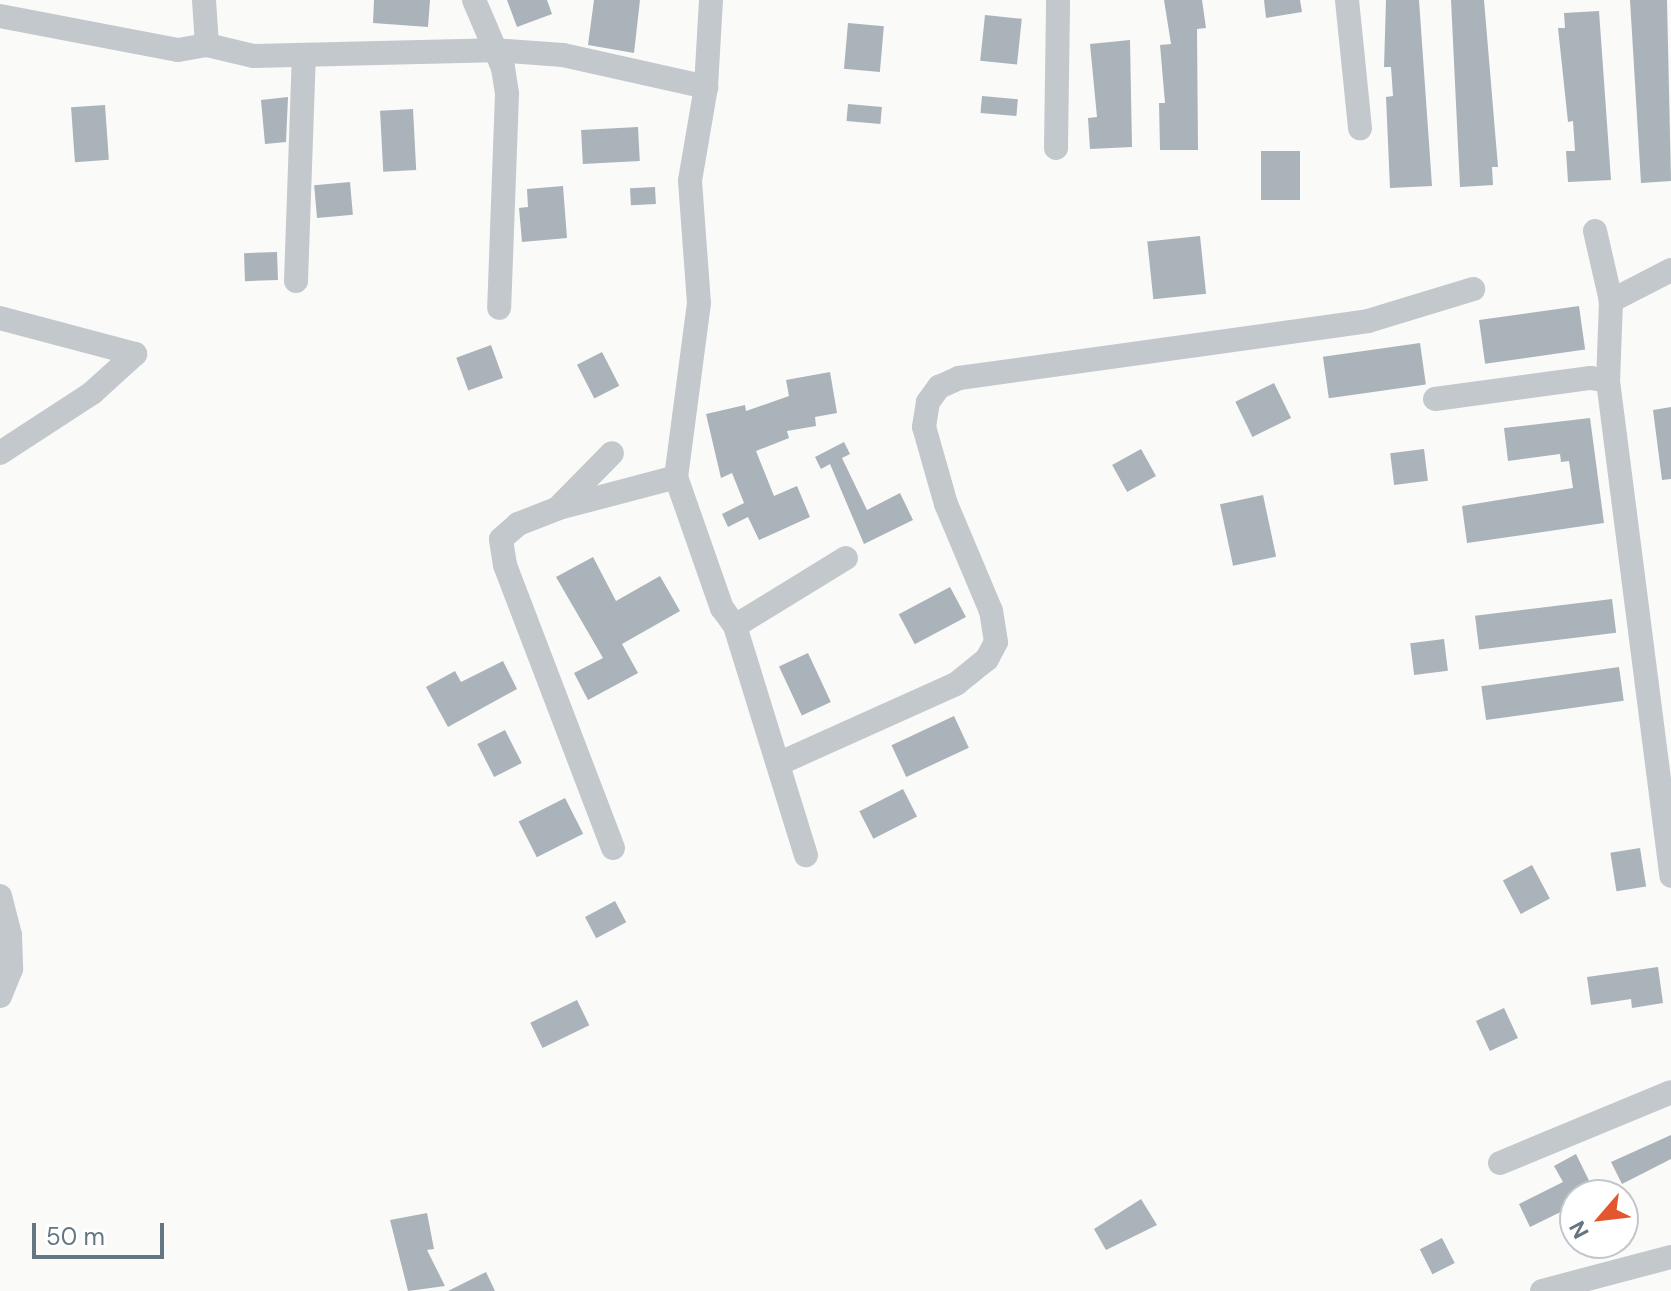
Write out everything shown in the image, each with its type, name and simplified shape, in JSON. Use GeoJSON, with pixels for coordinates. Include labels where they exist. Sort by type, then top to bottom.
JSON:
{"type":"FeatureCollection","features":[{"type":"Feature","properties":{"kind":"street"},"geometry":{"type":"LineString","coordinates":[[204,0],[207,45]]}},
{"type":"Feature","properties":{"kind":"street"},"geometry":{"type":"LineString","coordinates":[[474,0],[503,68],[507,94],[499,308]]}},
{"type":"Feature","properties":{"kind":"street"},"geometry":{"type":"LineString","coordinates":[[711,0],[706,87],[690,181],[699,303],[676,477],[722,608],[735,626],[806,855]]}},
{"type":"Feature","properties":{"kind":"street"},"geometry":{"type":"LineString","coordinates":[[1056,148],[1058,0]]}},
{"type":"Feature","properties":{"kind":"street"},"geometry":{"type":"LineString","coordinates":[[1347,0],[1360,128]]}},
{"type":"Feature","properties":{"kind":"street"},"geometry":{"type":"LineString","coordinates":[[0,16],[178,50],[207,45],[254,56],[493,50],[563,55],[706,87]]}},
{"type":"Feature","properties":{"kind":"street"},"geometry":{"type":"LineString","coordinates":[[296,281],[304,56]]}},
{"type":"Feature","properties":{"kind":"street"},"geometry":{"type":"LineString","coordinates":[[1595,231],[1611,301],[1608,381],[1671,876]]}},
{"type":"Feature","properties":{"kind":"street"},"geometry":{"type":"LineString","coordinates":[[1611,301],[1671,270]]}},
{"type":"Feature","properties":{"kind":"street"},"geometry":{"type":"LineString","coordinates":[[778,764],[956,684],[987,659],[996,642],[991,611],[946,504],[924,427],[928,402],[939,387],[959,378],[1368,321],[1473,289]]}},
{"type":"Feature","properties":{"kind":"street"},"geometry":{"type":"LineString","coordinates":[[0,318],[135,354],[92,393],[0,453]]}},
{"type":"Feature","properties":{"kind":"street"},"geometry":{"type":"LineString","coordinates":[[1435,399],[1591,378],[1608,381]]}},
{"type":"Feature","properties":{"kind":"street"},"geometry":{"type":"LineString","coordinates":[[559,508],[612,453]]}},
{"type":"Feature","properties":{"kind":"street"},"geometry":{"type":"LineString","coordinates":[[613,848],[505,565],[501,539],[518,524],[559,508],[676,477]]}},
{"type":"Feature","properties":{"kind":"street"},"geometry":{"type":"LineString","coordinates":[[735,626],[846,558]]}},
{"type":"Feature","properties":{"kind":"street"},"geometry":{"type":"LineString","coordinates":[[0,896],[10,935],[11,969],[0,996]]}},
{"type":"Feature","properties":{"kind":"street"},"geometry":{"type":"LineString","coordinates":[[1500,1163],[1671,1092]]}},
{"type":"Feature","properties":{"kind":"street"},"geometry":{"type":"LineString","coordinates":[[1542,1291],[1671,1257]]}},
{"type":"Feature","properties":{"kind":"building"},"geometry":{"type":"Polygon","coordinates":[[[374,0],[430,0],[428,27],[373,23],[374,0]]]}},
{"type":"Feature","properties":{"kind":"building"},"geometry":{"type":"Polygon","coordinates":[[[507,0],[547,0],[552,14],[517,27],[507,0]]]}},
{"type":"Feature","properties":{"kind":"building"},"geometry":{"type":"Polygon","coordinates":[[[594,0],[640,0],[634,53],[588,45],[594,0]]]}},
{"type":"Feature","properties":{"kind":"building"},"geometry":{"type":"Polygon","coordinates":[[[1164,0],[1202,0],[1206,28],[1197,29],[1198,150],[1160,150],[1159,103],[1165,103],[1160,45],[1171,44],[1164,0]]]}},
{"type":"Feature","properties":{"kind":"building"},"geometry":{"type":"Polygon","coordinates":[[[1264,0],[1300,0],[1302,12],[1266,18],[1264,0]]]}},
{"type":"Feature","properties":{"kind":"building"},"geometry":{"type":"Polygon","coordinates":[[[1386,0],[1419,0],[1432,186],[1390,188],[1386,97],[1393,96],[1391,67],[1384,67],[1386,0]]]}},
{"type":"Feature","properties":{"kind":"building"},"geometry":{"type":"Polygon","coordinates":[[[1451,0],[1484,0],[1498,167],[1492,167],[1493,185],[1460,187],[1451,0]]]}},
{"type":"Feature","properties":{"kind":"building"},"geometry":{"type":"Polygon","coordinates":[[[1630,0],[1667,0],[1671,181],[1641,183],[1630,0]]]}},
{"type":"Feature","properties":{"kind":"building"},"geometry":{"type":"Polygon","coordinates":[[[1599,11],[1611,180],[1568,182],[1566,151],[1575,151],[1573,121],[1568,122],[1558,28],[1565,28],[1564,13],[1599,11]]]}},
{"type":"Feature","properties":{"kind":"building"},"geometry":{"type":"Polygon","coordinates":[[[985,15],[1022,19],[1017,65],[980,61],[985,15]]]}},
{"type":"Feature","properties":{"kind":"building"},"geometry":{"type":"Polygon","coordinates":[[[848,23],[884,26],[880,72],[844,69],[848,23]]]}},
{"type":"Feature","properties":{"kind":"building"},"geometry":{"type":"Polygon","coordinates":[[[1130,40],[1132,147],[1090,149],[1088,118],[1097,117],[1090,44],[1130,40]]]}},
{"type":"Feature","properties":{"kind":"building"},"geometry":{"type":"Polygon","coordinates":[[[982,96],[1018,99],[1016,116],[981,113],[982,96]]]}},
{"type":"Feature","properties":{"kind":"building"},"geometry":{"type":"Polygon","coordinates":[[[288,97],[286,142],[265,144],[261,100],[288,97]]]}},
{"type":"Feature","properties":{"kind":"building"},"geometry":{"type":"Polygon","coordinates":[[[848,104],[882,107],[880,124],[847,121],[848,104]]]}},
{"type":"Feature","properties":{"kind":"building"},"geometry":{"type":"Polygon","coordinates":[[[105,105],[109,160],[75,162],[71,107],[105,105]]]}},
{"type":"Feature","properties":{"kind":"building"},"geometry":{"type":"Polygon","coordinates":[[[413,109],[416,170],[383,172],[380,111],[413,109]]]}},
{"type":"Feature","properties":{"kind":"building"},"geometry":{"type":"Polygon","coordinates":[[[638,127],[640,161],[583,164],[581,130],[638,127]]]}},
{"type":"Feature","properties":{"kind":"building"},"geometry":{"type":"Polygon","coordinates":[[[1261,151],[1300,151],[1300,200],[1261,200],[1261,151]]]}},
{"type":"Feature","properties":{"kind":"building"},"geometry":{"type":"Polygon","coordinates":[[[350,182],[353,215],[317,218],[314,185],[350,182]]]}},
{"type":"Feature","properties":{"kind":"building"},"geometry":{"type":"Polygon","coordinates":[[[563,186],[567,238],[522,242],[519,208],[528,207],[527,189],[563,186]]]}},
{"type":"Feature","properties":{"kind":"building"},"geometry":{"type":"Polygon","coordinates":[[[655,187],[656,204],[631,205],[630,188],[655,187]]]}},
{"type":"Feature","properties":{"kind":"building"},"geometry":{"type":"Polygon","coordinates":[[[1200,236],[1206,294],[1153,299],[1147,242],[1200,236]]]}},
{"type":"Feature","properties":{"kind":"building"},"geometry":{"type":"Polygon","coordinates":[[[277,252],[278,280],[245,281],[244,253],[277,252]]]}},
{"type":"Feature","properties":{"kind":"building"},"geometry":{"type":"Polygon","coordinates":[[[1579,306],[1585,350],[1485,364],[1479,320],[1579,306]]]}},
{"type":"Feature","properties":{"kind":"building"},"geometry":{"type":"Polygon","coordinates":[[[1420,343],[1426,385],[1329,398],[1323,357],[1420,343]]]}},
{"type":"Feature","properties":{"kind":"building"},"geometry":{"type":"Polygon","coordinates":[[[491,345],[503,378],[468,391],[456,358],[491,345]]]}},
{"type":"Feature","properties":{"kind":"building"},"geometry":{"type":"Polygon","coordinates":[[[602,352],[619,386],[594,399],[577,365],[602,352]]]}},
{"type":"Feature","properties":{"kind":"building"},"geometry":{"type":"Polygon","coordinates":[[[830,372],[837,413],[815,417],[816,426],[787,431],[789,438],[756,451],[774,496],[797,486],[810,517],[759,540],[748,517],[728,527],[722,514],[744,503],[732,473],[721,478],[706,414],[745,405],[746,411],[789,396],[786,380],[830,372]]]}},
{"type":"Feature","properties":{"kind":"building"},"geometry":{"type":"Polygon","coordinates":[[[1274,383],[1291,418],[1252,437],[1235,402],[1274,383]]]}},
{"type":"Feature","properties":{"kind":"building"},"geometry":{"type":"Polygon","coordinates":[[[1671,407],[1671,479],[1662,480],[1653,410],[1671,407]]]}},
{"type":"Feature","properties":{"kind":"building"},"geometry":{"type":"Polygon","coordinates":[[[1590,418],[1604,523],[1467,543],[1462,506],[1573,488],[1569,461],[1561,462],[1560,454],[1508,461],[1504,428],[1590,418]]]}},
{"type":"Feature","properties":{"kind":"building"},"geometry":{"type":"Polygon","coordinates":[[[844,442],[850,454],[842,458],[867,510],[900,493],[913,520],[864,544],[830,464],[821,469],[815,457],[844,442]]]}},
{"type":"Feature","properties":{"kind":"building"},"geometry":{"type":"Polygon","coordinates":[[[1141,449],[1156,476],[1127,492],[1112,465],[1141,449]]]}},
{"type":"Feature","properties":{"kind":"building"},"geometry":{"type":"Polygon","coordinates":[[[1424,449],[1428,481],[1394,485],[1390,453],[1424,449]]]}},
{"type":"Feature","properties":{"kind":"building"},"geometry":{"type":"Polygon","coordinates":[[[1263,495],[1276,557],[1233,566],[1220,504],[1263,495]]]}},
{"type":"Feature","properties":{"kind":"building"},"geometry":{"type":"Polygon","coordinates":[[[593,557],[616,601],[660,576],[680,611],[622,644],[638,673],[588,700],[574,673],[603,658],[556,577],[593,557]]]}},
{"type":"Feature","properties":{"kind":"building"},"geometry":{"type":"Polygon","coordinates":[[[950,587],[966,617],[915,644],[899,614],[950,587]]]}},
{"type":"Feature","properties":{"kind":"building"},"geometry":{"type":"Polygon","coordinates":[[[1612,599],[1616,633],[1479,650],[1475,616],[1612,599]]]}},
{"type":"Feature","properties":{"kind":"building"},"geometry":{"type":"Polygon","coordinates":[[[1444,639],[1448,671],[1414,675],[1410,643],[1444,639]]]}},
{"type":"Feature","properties":{"kind":"building"},"geometry":{"type":"Polygon","coordinates":[[[808,653],[831,702],[802,715],[779,667],[808,653]]]}},
{"type":"Feature","properties":{"kind":"building"},"geometry":{"type":"Polygon","coordinates":[[[503,661],[517,689],[448,727],[426,687],[455,671],[461,682],[503,661]]]}},
{"type":"Feature","properties":{"kind":"building"},"geometry":{"type":"Polygon","coordinates":[[[1619,667],[1624,701],[1486,720],[1481,686],[1619,667]]]}},
{"type":"Feature","properties":{"kind":"building"},"geometry":{"type":"Polygon","coordinates":[[[954,716],[969,748],[906,777],[891,745],[954,716]]]}},
{"type":"Feature","properties":{"kind":"building"},"geometry":{"type":"Polygon","coordinates":[[[505,730],[522,763],[494,777],[477,744],[505,730]]]}},
{"type":"Feature","properties":{"kind":"building"},"geometry":{"type":"Polygon","coordinates":[[[903,789],[917,817],[873,839],[859,811],[903,789]]]}},
{"type":"Feature","properties":{"kind":"building"},"geometry":{"type":"Polygon","coordinates":[[[565,798],[583,834],[537,857],[519,822],[565,798]]]}},
{"type":"Feature","properties":{"kind":"building"},"geometry":{"type":"Polygon","coordinates":[[[1640,848],[1646,887],[1616,891],[1610,853],[1640,848]]]}},
{"type":"Feature","properties":{"kind":"building"},"geometry":{"type":"Polygon","coordinates":[[[1532,865],[1550,899],[1521,914],[1503,880],[1532,865]]]}},
{"type":"Feature","properties":{"kind":"building"},"geometry":{"type":"Polygon","coordinates":[[[615,901],[626,922],[596,938],[585,917],[615,901]]]}},
{"type":"Feature","properties":{"kind":"building"},"geometry":{"type":"Polygon","coordinates":[[[1658,967],[1663,1003],[1632,1008],[1631,999],[1591,1005],[1587,977],[1658,967]]]}},
{"type":"Feature","properties":{"kind":"building"},"geometry":{"type":"Polygon","coordinates":[[[577,1000],[589,1025],[543,1048],[530,1023],[577,1000]]]}},
{"type":"Feature","properties":{"kind":"building"},"geometry":{"type":"Polygon","coordinates":[[[1504,1008],[1518,1038],[1490,1051],[1476,1021],[1504,1008]]]}},
{"type":"Feature","properties":{"kind":"building"},"geometry":{"type":"Polygon","coordinates":[[[1671,1135],[1671,1159],[1632,1179],[1620,1179],[1611,1162],[1671,1135]]]}},
{"type":"Feature","properties":{"kind":"building"},"geometry":{"type":"Polygon","coordinates":[[[1576,1154],[1588,1179],[1561,1179],[1554,1166],[1576,1154]]]}},
{"type":"Feature","properties":{"kind":"building"},"geometry":{"type":"Polygon","coordinates":[[[1559,1184],[1559,1213],[1530,1227],[1519,1204],[1559,1184]]]}},
{"type":"Feature","properties":{"kind":"building"},"geometry":{"type":"Polygon","coordinates":[[[1141,1199],[1157,1225],[1106,1250],[1094,1229],[1141,1199]]]}},
{"type":"Feature","properties":{"kind":"building"},"geometry":{"type":"Polygon","coordinates":[[[427,1213],[434,1249],[427,1250],[445,1286],[408,1291],[390,1220],[427,1213]]]}},
{"type":"Feature","properties":{"kind":"building"},"geometry":{"type":"Polygon","coordinates":[[[1442,1238],[1455,1263],[1432,1274],[1420,1249],[1442,1238]]]}},
{"type":"Feature","properties":{"kind":"building"},"geometry":{"type":"Polygon","coordinates":[[[486,1272],[495,1291],[448,1291],[486,1272]]]}}]}
